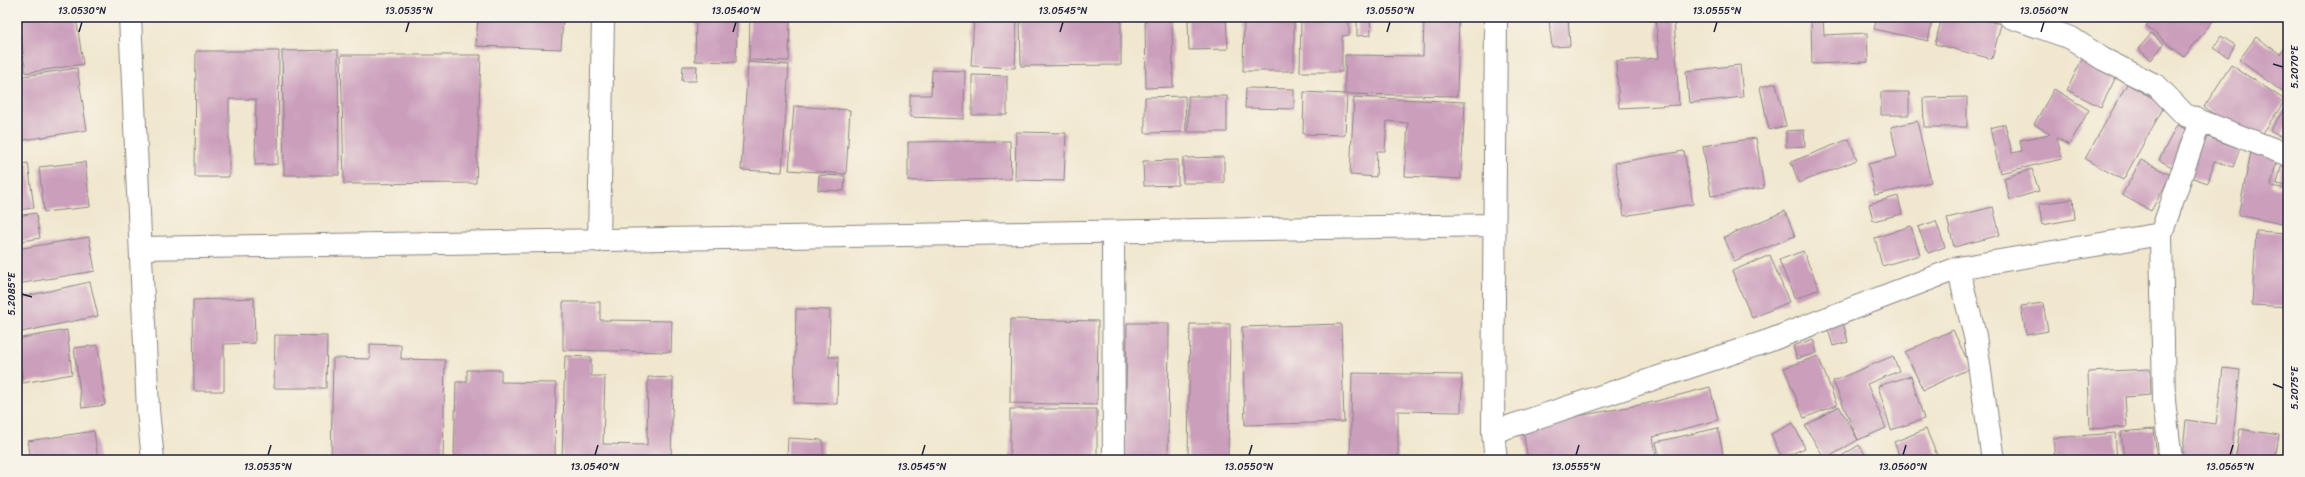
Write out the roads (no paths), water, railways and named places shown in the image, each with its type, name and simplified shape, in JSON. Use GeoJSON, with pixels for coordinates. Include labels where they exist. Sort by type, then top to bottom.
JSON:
{"type":"FeatureCollection","features":[{"type":"Feature","properties":{"kind":"street"},"geometry":{"type":"LineString","coordinates":[[130,17],[148,410],[153,460]]}},
{"type":"Feature","properties":{"kind":"street"},"geometry":{"type":"LineString","coordinates":[[600,241],[604,17]]}},
{"type":"Feature","properties":{"kind":"street"},"geometry":{"type":"LineString","coordinates":[[1496,17],[1493,432],[1496,460]]}},
{"type":"Feature","properties":{"kind":"street"},"geometry":{"type":"LineString","coordinates":[[2010,17],[2072,38],[2103,59],[2157,86],[2185,115],[2288,156]]}},
{"type":"Feature","properties":{"kind":"street"},"geometry":{"type":"LineString","coordinates":[[2171,460],[2164,401],[2162,234],[2200,121]]}},
{"type":"Feature","properties":{"kind":"street"},"geometry":{"type":"LineString","coordinates":[[141,248],[1494,225]]}},
{"type":"Feature","properties":{"kind":"street"},"geometry":{"type":"LineString","coordinates":[[1112,232],[1114,460]]}},
{"type":"Feature","properties":{"kind":"street"},"geometry":{"type":"LineString","coordinates":[[1493,432],[1768,341],[1958,268],[2162,234]]}},
{"type":"Feature","properties":{"kind":"street"},"geometry":{"type":"LineString","coordinates":[[1958,268],[1975,336],[1993,460]]}}]}
